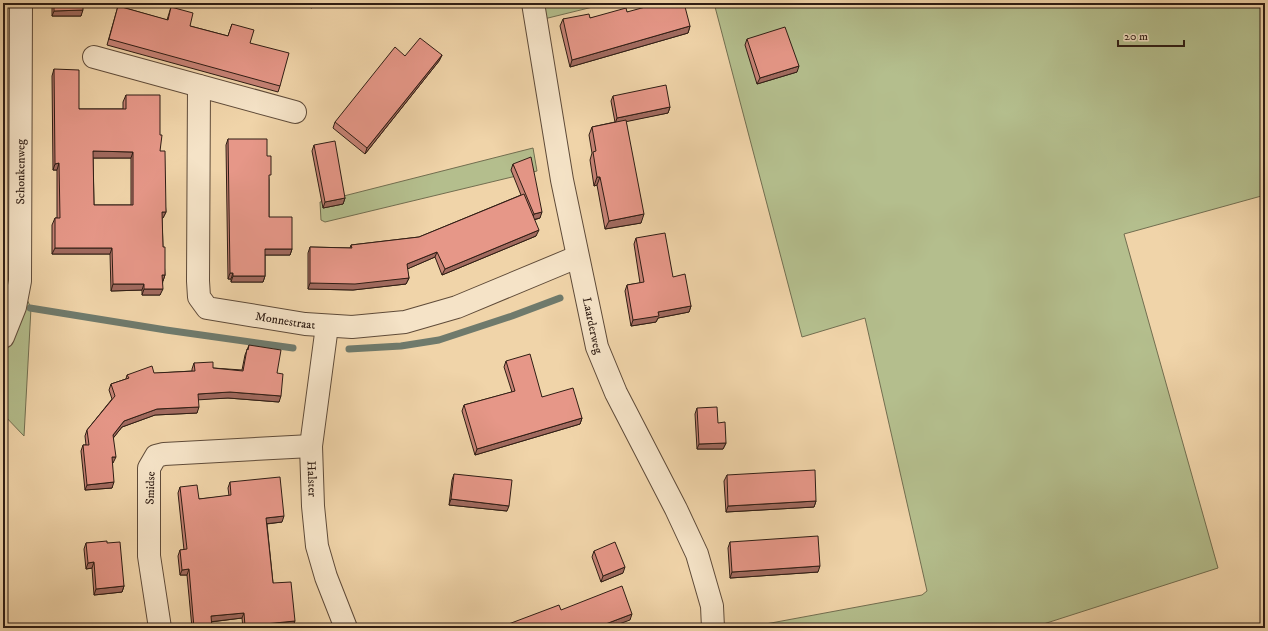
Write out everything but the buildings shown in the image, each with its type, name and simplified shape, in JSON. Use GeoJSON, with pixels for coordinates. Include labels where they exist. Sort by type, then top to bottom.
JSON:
{"type":"FeatureCollection","features":[{"type":"Feature","properties":{"kind":"street","name":"Schonkenweg"},"geometry":{"type":"LineString","coordinates":[[3,338],[15,306],[20,281],[22,3]]}},
{"type":"Feature","properties":{"kind":"street","name":"Laarderweg"},"geometry":{"type":"LineString","coordinates":[[533,3],[562,180],[597,347],[616,392],[676,509],[697,554],[712,606],[713,628]]}},
{"type":"Feature","properties":{"kind":"street"},"geometry":{"type":"LineString","coordinates":[[94,57],[295,112]]}},
{"type":"Feature","properties":{"kind":"street","name":"Monnestraat"},"geometry":{"type":"LineString","coordinates":[[199,86],[198,281],[199,297],[207,308],[305,324],[327,326],[352,327],[405,322],[457,307],[577,257]]}},
{"type":"Feature","properties":{"kind":"street","name":"Halster"},"geometry":{"type":"LineString","coordinates":[[327,326],[312,446],[313,506],[317,546],[326,577],[346,628]]}},
{"type":"Feature","properties":{"kind":"street","name":"Smidse"},"geometry":{"type":"LineString","coordinates":[[160,628],[149,556],[149,468],[156,456],[164,454],[312,446]]}},
{"type":"Feature","properties":{"kind":"green space"},"geometry":{"type":"Polygon","coordinates":[[[541,3],[609,3],[544,19],[541,3]]]}},
{"type":"Feature","properties":{"kind":"green space"},"geometry":{"type":"Polygon","coordinates":[[[714,3],[1265,3],[1265,195],[1124,234],[1218,568],[1031,628],[744,628],[922,595],[927,591],[865,318],[802,337],[714,3]]]}},
{"type":"Feature","properties":{"kind":"green space"},"geometry":{"type":"Polygon","coordinates":[[[533,148],[537,171],[325,222],[321,220],[320,202],[533,148]]]}},
{"type":"Feature","properties":{"kind":"green space"},"geometry":{"type":"Polygon","coordinates":[[[25,295],[31,308],[24,436],[3,414],[3,354],[17,329],[25,295]]]}},
{"type":"Feature","properties":{"kind":"waterway"},"geometry":{"type":"LineString","coordinates":[[349,349],[401,346],[439,340],[512,316],[560,298]]}},
{"type":"Feature","properties":{"kind":"waterway"},"geometry":{"type":"LineString","coordinates":[[30,308],[166,330],[293,348]]}}]}
